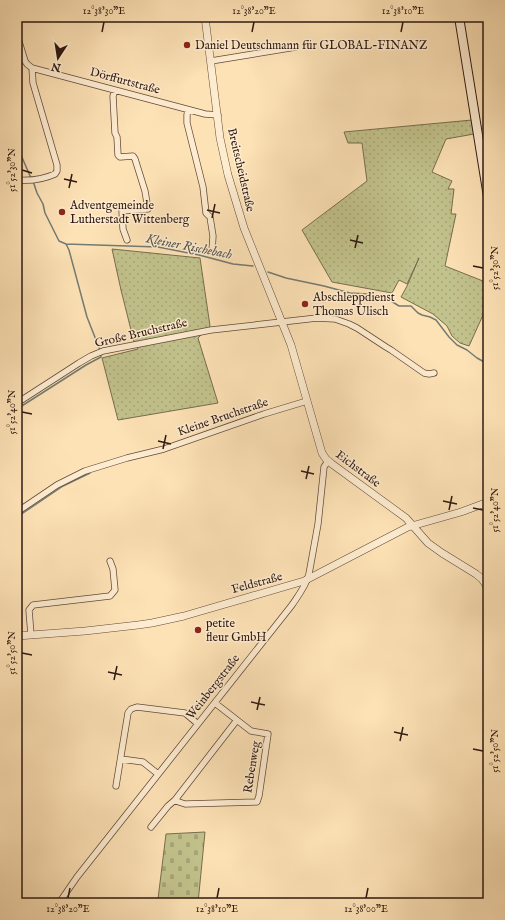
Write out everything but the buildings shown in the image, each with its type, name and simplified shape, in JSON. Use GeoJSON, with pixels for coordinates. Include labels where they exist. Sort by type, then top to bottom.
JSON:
{"type":"FeatureCollection","features":[{"type":"Feature","properties":{"kind":"main road"},"geometry":{"type":"LineString","coordinates":[[459,17],[488,197]]}},
{"type":"Feature","properties":{"kind":"street","name":"Breitscheidstraße"},"geometry":{"type":"LineString","coordinates":[[205,17],[224,158],[240,216],[258,265],[282,322]]}},
{"type":"Feature","properties":{"kind":"street"},"geometry":{"type":"LineString","coordinates":[[17,35],[25,61],[32,68],[33,83],[57,165],[57,171],[51,176],[31,181],[17,180]]}},
{"type":"Feature","properties":{"kind":"street"},"geometry":{"type":"LineString","coordinates":[[211,61],[296,48]]}},
{"type":"Feature","properties":{"kind":"street","name":"Dörffurtstraße"},"geometry":{"type":"LineString","coordinates":[[32,68],[188,110],[218,115]]}},
{"type":"Feature","properties":{"kind":"street"},"geometry":{"type":"LineString","coordinates":[[115,90],[113,96],[118,155],[120,157],[133,156],[135,159],[145,191],[148,209],[122,211],[123,229],[127,240]]}},
{"type":"Feature","properties":{"kind":"street"},"geometry":{"type":"LineString","coordinates":[[188,110],[187,122],[203,187],[206,213],[210,216],[212,251]]}},
{"type":"Feature","properties":{"kind":"street","name":"Große Bruchstraße"},"geometry":{"type":"LineString","coordinates":[[17,403],[79,363],[101,352],[211,330],[317,318],[330,318],[342,321],[357,328],[424,373],[434,373]]}},
{"type":"Feature","properties":{"kind":"street","name":"Eichstraße"},"geometry":{"type":"LineString","coordinates":[[282,322],[293,351],[322,453],[328,461],[406,518],[428,543],[476,574],[482,579],[488,588]]}},
{"type":"Feature","properties":{"kind":"street","name":"Kleine Bruchstraße"},"geometry":{"type":"LineString","coordinates":[[17,512],[57,485],[85,471],[127,458],[164,449],[264,414],[307,401]]}},
{"type":"Feature","properties":{"kind":"street","name":"Weinbergstraße"},"geometry":{"type":"LineString","coordinates":[[59,903],[77,877],[292,606],[308,580],[318,524],[324,467],[328,461]]}},
{"type":"Feature","properties":{"kind":"street","name":"Feldstraße"},"geometry":{"type":"LineString","coordinates":[[17,636],[85,631],[152,623],[184,616],[308,580],[413,525],[461,512],[488,502]]}},
{"type":"Feature","properties":{"kind":"street"},"geometry":{"type":"LineString","coordinates":[[31,635],[29,610],[33,605],[110,596],[115,590],[113,569],[110,561]]}},
{"type":"Feature","properties":{"kind":"street","name":"Rebenweg"},"geometry":{"type":"LineString","coordinates":[[175,800],[185,804],[257,802],[268,734],[251,731],[215,702]]}},
{"type":"Feature","properties":{"kind":"street"},"geometry":{"type":"LineString","coordinates":[[116,786],[128,713],[131,709],[137,707],[185,713],[198,724]]}},
{"type":"Feature","properties":{"kind":"street"},"geometry":{"type":"LineString","coordinates":[[151,827],[168,806],[175,800],[237,720]]}},
{"type":"Feature","properties":{"kind":"street"},"geometry":{"type":"LineString","coordinates":[[121,758],[143,762],[158,774]]}},
{"type":"Feature","properties":{"kind":"green space"},"geometry":{"type":"Polygon","coordinates":[[[472,120],[474,134],[446,139],[432,172],[452,181],[448,189],[454,189],[451,214],[456,214],[445,266],[488,283],[488,304],[469,346],[460,343],[452,336],[447,326],[433,314],[401,297],[407,286],[419,258],[407,284],[399,280],[392,293],[332,282],[302,230],[367,181],[362,143],[348,143],[344,132],[472,120]]]}},
{"type":"Feature","properties":{"kind":"green space"},"geometry":{"type":"Polygon","coordinates":[[[112,249],[200,258],[210,326],[198,338],[218,403],[118,420],[102,358],[138,349],[134,342],[112,249]]]}},
{"type":"Feature","properties":{"kind":"green space"},"geometry":{"type":"Polygon","coordinates":[[[205,832],[198,903],[179,903],[158,899],[166,834],[205,832]]]}},
{"type":"Feature","properties":{"kind":"waterway","name":"Kleiner Rischebach"},"geometry":{"type":"LineString","coordinates":[[17,146],[31,178]]}},
{"type":"Feature","properties":{"kind":"waterway","name":"Kleiner Rischebach"},"geometry":{"type":"LineString","coordinates":[[33,181],[43,204],[45,213],[59,241],[66,244],[158,247],[199,255],[233,264],[253,266]]}},
{"type":"Feature","properties":{"kind":"waterway"},"geometry":{"type":"LineString","coordinates":[[66,244],[69,250],[87,317],[100,350]]}},
{"type":"Feature","properties":{"kind":"waterway","name":"Kleiner Rischebach"},"geometry":{"type":"LineString","coordinates":[[268,272],[286,278],[350,293],[373,295],[391,301],[399,306],[411,306],[418,313],[436,320],[457,345],[488,364]]}},
{"type":"Feature","properties":{"kind":"waterway"},"geometry":{"type":"LineString","coordinates":[[17,409],[101,357],[101,354]]}},
{"type":"Feature","properties":{"kind":"waterway"},"geometry":{"type":"LineString","coordinates":[[17,517],[63,486],[90,473]]}},
{"type":"Feature","properties":{"kind":"place","name":"Daniel Deutschmann für GLOBAL-FINANZ"},"geometry":{"type":"Point","coordinates":[187,45]}},
{"type":"Feature","properties":{"kind":"place","name":"Adventgemeinde Lutherstadt Wittenberg"},"geometry":{"type":"Point","coordinates":[62,212]}},
{"type":"Feature","properties":{"kind":"place","name":"Abschleppdienst Thomas Ulisch"},"geometry":{"type":"Point","coordinates":[305,304]}},
{"type":"Feature","properties":{"kind":"place","name":"petite fleur GmbH"},"geometry":{"type":"Point","coordinates":[198,630]}}]}
